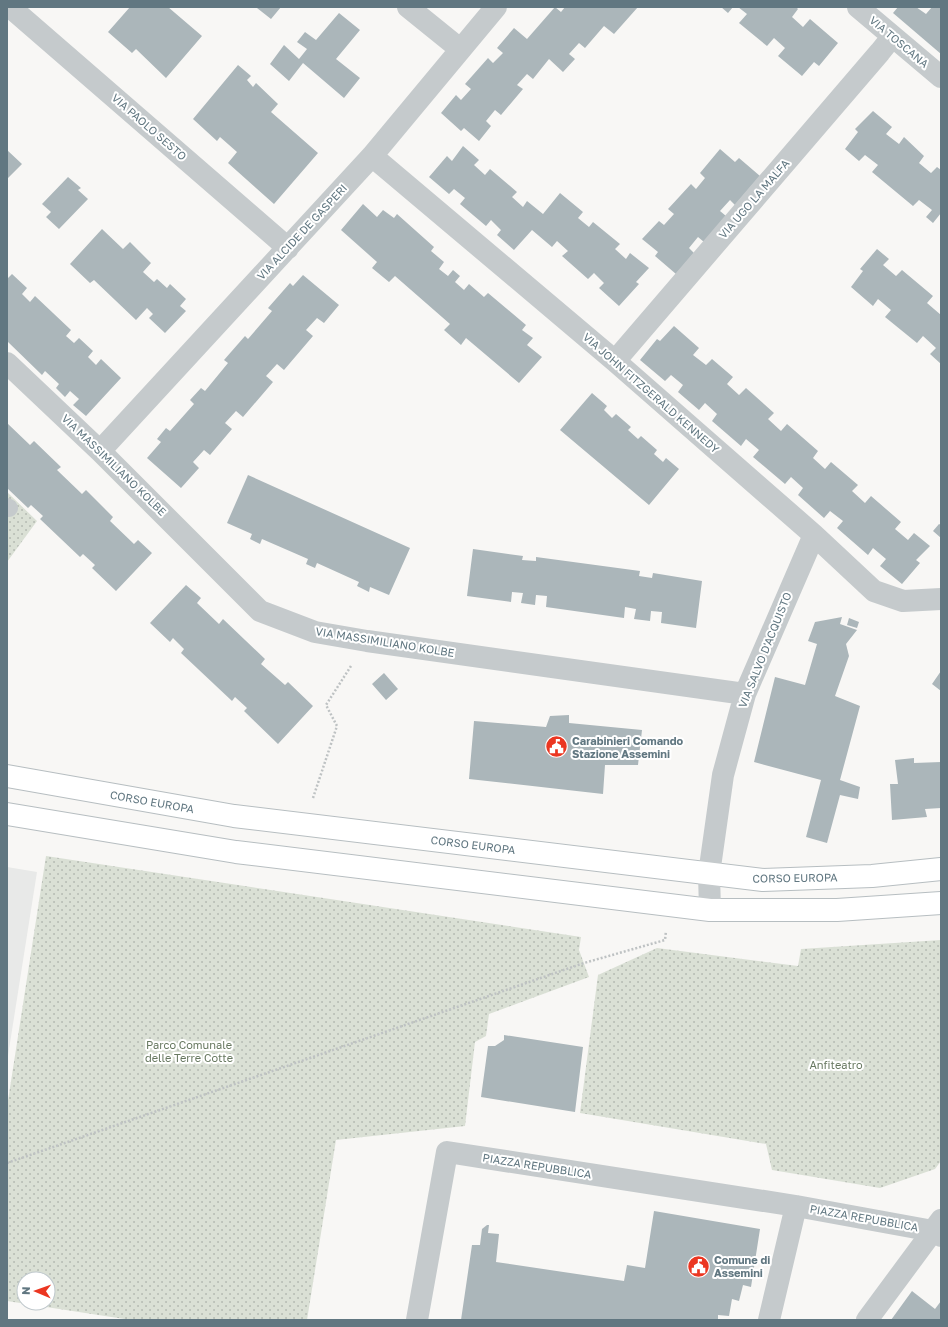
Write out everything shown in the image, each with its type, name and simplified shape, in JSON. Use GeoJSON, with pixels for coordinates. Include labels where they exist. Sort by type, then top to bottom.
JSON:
{"type":"FeatureCollection","features":[{"type":"Feature","properties":{"kind":"street","name":"VIA PAOLO SESTO"},"geometry":{"type":"LineString","coordinates":[[10,7],[288,248]]}},
{"type":"Feature","properties":{"kind":"street"},"geometry":{"type":"LineString","coordinates":[[408,7],[460,49]]}},
{"type":"Feature","properties":{"kind":"street","name":"VIA ALCIDE DE GASPERI"},"geometry":{"type":"LineString","coordinates":[[100,451],[372,156],[496,7]]}},
{"type":"Feature","properties":{"kind":"street","name":"VIA TOSCANA"},"geometry":{"type":"LineString","coordinates":[[858,7],[941,77]]}},
{"type":"Feature","properties":{"kind":"street","name":"VIA UGO LA MALFA"},"geometry":{"type":"LineString","coordinates":[[615,361],[892,37]]}},
{"type":"Feature","properties":{"kind":"street","name":"VIA JOHN FITZGERALD KENNEDY"},"geometry":{"type":"LineString","coordinates":[[372,156],[615,361],[814,535],[874,591],[903,601],[941,599]]}},
{"type":"Feature","properties":{"kind":"street","name":"VIA MASSIMILIANO KOLBE"},"geometry":{"type":"LineString","coordinates":[[7,363],[100,451],[260,611],[315,632],[367,641],[745,694]]}},
{"type":"Feature","properties":{"kind":"street","name":"VIA SALVO D'ACQUISTO"},"geometry":{"type":"LineString","coordinates":[[710,910],[710,874],[723,775],[745,694],[814,535]]}},
{"type":"Feature","properties":{"kind":"street","name":"CORSO EUROPA"},"geometry":{"type":"LineString","coordinates":[[7,776],[234,816],[764,880],[872,876],[941,869]]}},
{"type":"Feature","properties":{"kind":"street"},"geometry":{"type":"LineString","coordinates":[[7,814],[236,852],[710,910],[837,910],[941,903]]}},
{"type":"Feature","properties":{"kind":"street","name":"PIAZZA REPUBBLICA"},"geometry":{"type":"LineString","coordinates":[[417,1320],[447,1152],[938,1229]]}},
{"type":"Feature","properties":{"kind":"street","name":"PIAZZA REPUBBLICA"},"geometry":{"type":"LineString","coordinates":[[768,1320],[796,1206]]}},
{"type":"Feature","properties":{"kind":"street"},"geometry":{"type":"LineString","coordinates":[[867,1320],[938,1229]]}},
{"type":"Feature","properties":{"kind":"path"},"geometry":{"type":"LineString","coordinates":[[308,826],[311,804],[337,726],[326,704],[367,641]]}},
{"type":"Feature","properties":{"kind":"path"},"geometry":{"type":"LineString","coordinates":[[7,1163],[584,963],[665,940],[667,924]]}},
{"type":"Feature","properties":{"kind":"shaded area"},"geometry":{"type":"Polygon","coordinates":[[[7,867],[37,872],[7,1062],[7,867]]]}},
{"type":"Feature","properties":{"kind":"green space"},"geometry":{"type":"Polygon","coordinates":[[[7,492],[37,521],[7,562],[7,492]]]}},
{"type":"Feature","properties":{"kind":"green space","name":"Parco Comunale delle Terre Cotte"},"geometry":{"type":"Polygon","coordinates":[[[46,856],[581,937],[579,950],[589,977],[489,1014],[486,1036],[475,1042],[465,1126],[336,1140],[307,1320],[131,1320],[56,1309],[56,1271],[16,1271],[16,1302],[7,1301],[7,1107],[46,856]]]}},
{"type":"Feature","properties":{"kind":"green space","name":"Anfiteatro"},"geometry":{"type":"Polygon","coordinates":[[[941,940],[941,1161],[935,1169],[880,1188],[772,1170],[766,1144],[580,1113],[598,975],[657,948],[798,966],[801,949],[941,940]]]}},
{"type":"Feature","properties":{"kind":"building"},"geometry":{"type":"Polygon","coordinates":[[[130,7],[168,7],[202,36],[166,78],[136,49],[132,53],[108,32],[130,7]]]}},
{"type":"Feature","properties":{"kind":"building"},"geometry":{"type":"Polygon","coordinates":[[[281,7],[271,19],[257,8],[281,7]]]}},
{"type":"Feature","properties":{"kind":"building"},"geometry":{"type":"Polygon","coordinates":[[[555,7],[561,12],[565,7],[638,7],[614,34],[604,26],[585,48],[579,43],[569,54],[575,59],[563,72],[549,59],[533,79],[527,74],[517,85],[523,89],[501,115],[495,110],[486,121],[491,126],[479,141],[464,128],[461,131],[441,113],[456,95],[461,100],[471,89],[465,84],[488,58],[493,63],[503,53],[497,48],[514,28],[527,39],[555,7]]]}},
{"type":"Feature","properties":{"kind":"building"},"geometry":{"type":"Polygon","coordinates":[[[721,7],[733,7],[728,13],[721,7]]]}},
{"type":"Feature","properties":{"kind":"building"},"geometry":{"type":"Polygon","coordinates":[[[738,7],[796,7],[798,9],[792,17],[803,27],[810,19],[838,43],[819,66],[814,62],[802,76],[778,56],[785,48],[774,38],[767,46],[739,23],[747,14],[738,7]]]}},
{"type":"Feature","properties":{"kind":"building"},"geometry":{"type":"Polygon","coordinates":[[[898,7],[916,7],[926,14],[932,7],[941,7],[941,54],[893,13],[898,7]]]}},
{"type":"Feature","properties":{"kind":"building"},"geometry":{"type":"Polygon","coordinates":[[[339,13],[360,30],[336,59],[360,78],[344,98],[303,63],[289,81],[270,64],[284,45],[299,59],[307,49],[297,42],[305,32],[316,40],[339,13]]]}},
{"type":"Feature","properties":{"kind":"building"},"geometry":{"type":"Polygon","coordinates":[[[238,65],[251,76],[247,80],[253,87],[256,83],[278,104],[271,112],[318,153],[274,204],[228,163],[237,152],[220,137],[217,141],[193,119],[238,65]]]}},
{"type":"Feature","properties":{"kind":"building"},"geometry":{"type":"Polygon","coordinates":[[[873,111],[892,127],[886,134],[899,144],[904,137],[924,156],[919,163],[931,173],[937,167],[941,170],[941,213],[933,223],[926,217],[932,210],[919,200],[913,206],[872,172],[878,165],[865,155],[859,161],[845,149],[858,132],[855,129],[873,111]]]}},
{"type":"Feature","properties":{"kind":"building"},"geometry":{"type":"Polygon","coordinates":[[[463,146],[479,160],[474,165],[485,175],[490,169],[517,192],[512,197],[523,207],[527,201],[543,214],[560,193],[583,212],[578,218],[589,227],[593,222],[620,244],[615,249],[626,259],[630,253],[649,268],[636,282],[639,284],[619,306],[599,288],[604,283],[594,273],[588,279],[562,256],[568,251],[557,241],[552,247],[532,230],[514,250],[497,235],[501,230],[491,220],[486,226],[460,204],[465,198],[454,189],[449,194],[429,177],[447,156],[452,161],[463,146]]]}},
{"type":"Feature","properties":{"kind":"building"},"geometry":{"type":"Polygon","coordinates":[[[720,149],[735,162],[739,158],[760,176],[735,205],[730,200],[720,211],[726,216],[704,242],[698,237],[689,248],[694,253],[676,274],[655,256],[658,252],[642,239],[659,221],[664,225],[674,214],[668,209],[691,184],[696,189],[705,178],[700,173],[720,149]]]}},
{"type":"Feature","properties":{"kind":"building"},"geometry":{"type":"Polygon","coordinates":[[[7,150],[22,164],[7,179],[7,150]]]}},
{"type":"Feature","properties":{"kind":"building"},"geometry":{"type":"Polygon","coordinates":[[[68,177],[81,188],[78,190],[88,199],[59,229],[46,217],[51,212],[42,204],[68,177]]]}},
{"type":"Feature","properties":{"kind":"building"},"geometry":{"type":"Polygon","coordinates":[[[363,204],[377,217],[383,210],[394,218],[397,214],[434,247],[431,251],[444,262],[439,269],[448,276],[453,270],[460,276],[455,282],[464,290],[469,284],[484,297],[488,293],[526,325],[522,330],[533,338],[527,345],[542,357],[519,383],[466,338],[461,345],[444,330],[450,324],[395,276],[389,282],[372,268],[377,262],[341,230],[363,204]]]}},
{"type":"Feature","properties":{"kind":"building"},"geometry":{"type":"Polygon","coordinates":[[[102,229],[123,249],[130,242],[151,263],[143,272],[154,282],[157,279],[167,288],[170,284],[186,299],[180,306],[186,311],[165,333],[149,318],[153,314],[147,308],[136,320],[94,280],[90,283],[70,264],[102,229]]]}},
{"type":"Feature","properties":{"kind":"building"},"geometry":{"type":"Polygon","coordinates":[[[877,249],[889,259],[883,265],[896,276],[902,270],[933,296],[927,303],[941,315],[941,364],[930,354],[936,348],[923,336],[917,343],[885,317],[891,310],[878,299],[873,306],[851,287],[863,271],[860,269],[877,249]]]}},
{"type":"Feature","properties":{"kind":"building"},"geometry":{"type":"Polygon","coordinates":[[[12,274],[27,288],[22,294],[30,302],[35,296],[71,330],[66,336],[74,343],[79,338],[93,351],[88,357],[96,365],[101,359],[121,378],[86,416],[73,405],[79,399],[70,391],[65,397],[56,388],[59,384],[45,371],[42,375],[7,341],[7,279],[12,274]]]}},
{"type":"Feature","properties":{"kind":"building"},"geometry":{"type":"Polygon","coordinates":[[[303,275],[339,305],[324,323],[317,318],[306,330],[313,336],[284,370],[277,364],[266,376],[273,382],[243,417],[236,411],[225,423],[232,429],[210,455],[204,450],[193,462],[199,468],[181,488],[147,458],[161,442],[157,439],[166,428],[170,431],[194,404],[190,400],[201,388],[205,391],[228,363],[224,360],[245,336],[248,339],[272,311],[268,308],[290,283],[293,286],[303,275]]]}},
{"type":"Feature","properties":{"kind":"building"},"geometry":{"type":"Polygon","coordinates":[[[674,326],[699,348],[693,355],[706,365],[712,359],[733,377],[727,384],[739,395],[746,388],[774,413],[768,419],[781,431],[787,424],[818,451],[813,458],[825,469],[831,462],[858,485],[852,491],[865,503],[871,496],[901,522],[895,529],[908,540],[914,533],[930,546],[916,560],[920,563],[902,584],[880,566],[886,559],[873,548],[868,555],[837,528],[843,521],[830,511],[824,518],[798,495],[803,488],[791,477],[785,484],[753,457],[759,450],[746,439],[741,446],[712,421],[717,414],[705,403],[699,410],[678,392],[683,385],[671,375],[665,381],[640,360],[657,339],[660,341],[674,326]]]}},
{"type":"Feature","properties":{"kind":"building"},"geometry":{"type":"Polygon","coordinates":[[[592,393],[607,406],[604,410],[612,418],[616,414],[631,427],[628,430],[638,439],[641,436],[657,450],[654,454],[663,462],[666,458],[679,469],[649,505],[560,430],[592,393]]]}},
{"type":"Feature","properties":{"kind":"building"},"geometry":{"type":"Polygon","coordinates":[[[7,423],[30,445],[34,441],[61,467],[57,470],[82,494],[86,490],[113,517],[110,521],[134,544],[138,540],[152,553],[116,591],[92,568],[95,565],[83,554],[80,557],[40,519],[43,516],[31,505],[28,508],[7,488],[7,423]]]}},
{"type":"Feature","properties":{"kind":"building"},"geometry":{"type":"Polygon","coordinates":[[[248,475],[410,548],[389,595],[370,587],[369,592],[357,586],[359,582],[317,563],[315,568],[306,564],[308,559],[262,539],[260,544],[250,539],[252,534],[227,523],[248,475]]]}},
{"type":"Feature","properties":{"kind":"building"},"geometry":{"type":"Polygon","coordinates":[[[939,524],[941,525],[941,538],[933,531],[939,524]]]}},
{"type":"Feature","properties":{"kind":"building"},"geometry":{"type":"Polygon","coordinates":[[[473,549],[523,556],[522,560],[536,561],[536,557],[640,571],[639,576],[652,578],[653,573],[702,581],[696,628],[661,623],[662,612],[651,611],[650,621],[634,619],[636,609],[625,607],[624,618],[546,607],[547,596],[536,595],[535,605],[521,603],[523,593],[512,592],[511,602],[467,596],[473,549]]]}},
{"type":"Feature","properties":{"kind":"building"},"geometry":{"type":"Polygon","coordinates":[[[186,585],[201,598],[197,603],[219,624],[223,619],[265,659],[261,664],[285,685],[288,682],[313,706],[278,744],[244,711],[247,708],[235,697],[232,701],[181,653],[184,649],[173,638],[170,642],[150,623],[186,585]]]}},
{"type":"Feature","properties":{"kind":"building"},"geometry":{"type":"Polygon","coordinates":[[[842,617],[840,624],[857,630],[846,644],[849,656],[835,696],[860,706],[840,780],[860,787],[858,799],[840,795],[827,843],[806,837],[821,780],[754,762],[775,677],[805,685],[817,644],[808,641],[815,622],[842,617]]]}},
{"type":"Feature","properties":{"kind":"building"},"geometry":{"type":"Polygon","coordinates":[[[849,618],[859,622],[857,628],[847,625],[849,618]]]}},
{"type":"Feature","properties":{"kind":"building"},"geometry":{"type":"Polygon","coordinates":[[[941,671],[941,691],[932,684],[941,671]]]}},
{"type":"Feature","properties":{"kind":"building"},"geometry":{"type":"Polygon","coordinates":[[[384,673],[398,689],[386,700],[372,684],[384,673]]]}},
{"type":"Feature","properties":{"kind":"building","name":"Carabinieri Comando Stazione Assemini"},"geometry":{"type":"Polygon","coordinates":[[[569,715],[569,723],[642,730],[638,765],[605,765],[603,794],[469,779],[474,721],[546,727],[550,716],[569,715]]]}},
{"type":"Feature","properties":{"kind":"building"},"geometry":{"type":"Polygon","coordinates":[[[914,758],[914,763],[941,762],[941,808],[925,809],[927,817],[892,820],[890,784],[898,784],[895,760],[914,758]]]}},
{"type":"Feature","properties":{"kind":"building"},"geometry":{"type":"Polygon","coordinates":[[[504,1035],[583,1047],[575,1112],[481,1097],[488,1046],[495,1046],[504,1040],[504,1035]]]}},
{"type":"Feature","properties":{"kind":"building","name":"Comune di Assemini"},"geometry":{"type":"Polygon","coordinates":[[[654,1211],[760,1229],[751,1287],[743,1285],[739,1301],[732,1299],[729,1316],[718,1315],[718,1320],[461,1320],[472,1245],[480,1245],[482,1229],[487,1225],[489,1225],[488,1233],[499,1234],[496,1262],[624,1281],[627,1265],[645,1268],[654,1211]]]}},
{"type":"Feature","properties":{"kind":"building"},"geometry":{"type":"Polygon","coordinates":[[[912,1291],[935,1309],[941,1301],[941,1320],[891,1320],[912,1291]]]}},
{"type":"Feature","properties":{"kind":"place","name":"Carabinieri Comando Stazione Assemini"},"geometry":{"type":"Point","coordinates":[556,747]}},
{"type":"Feature","properties":{"kind":"place","name":"Comune di Assemini"},"geometry":{"type":"Point","coordinates":[699,1266]}}]}
